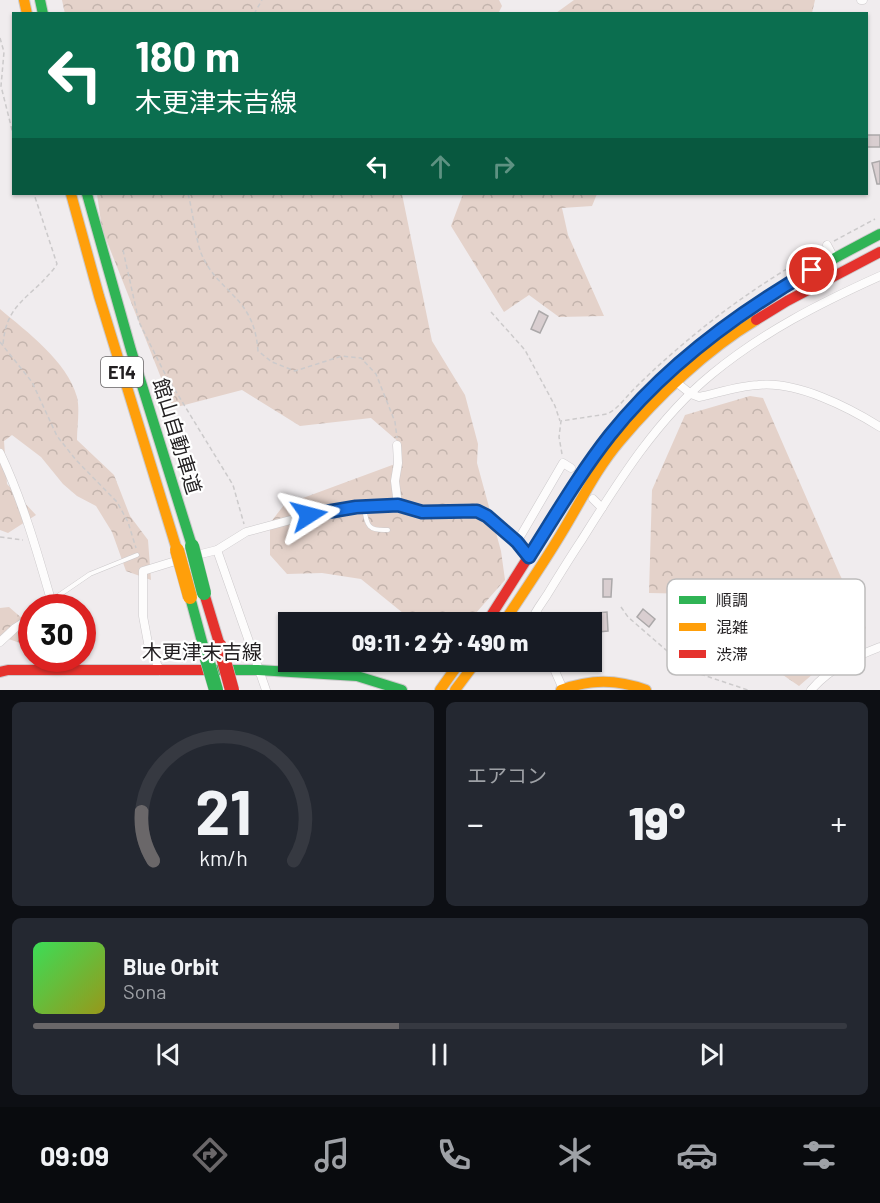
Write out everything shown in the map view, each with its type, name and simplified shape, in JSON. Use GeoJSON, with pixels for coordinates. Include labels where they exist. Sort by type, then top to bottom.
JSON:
{"type":"FeatureCollection","features":[{"type":"Feature","properties":{"kind":"main road","name":"館山自動車道"},"geometry":{"type":"LineString","coordinates":[[71,195],[99,296],[177,550],[216,690]]}},
{"type":"Feature","properties":{"kind":"main road","name":"館山自動車道"},"geometry":{"type":"LineString","coordinates":[[87,195],[131,350],[192,546],[232,690]]}},
{"type":"Feature","properties":{"kind":"main road"},"geometry":{"type":"LineString","coordinates":[[493,612],[610,435],[651,390],[737,317],[779,289],[880,234]]}},
{"type":"Feature","properties":{"kind":"main road"},"geometry":{"type":"LineString","coordinates":[[511,612],[560,536],[590,484],[619,442],[676,382],[739,330],[787,301],[880,252]]}},
{"type":"Feature","properties":{"kind":"main road","name":"木更津末吉線"},"geometry":{"type":"LineString","coordinates":[[0,672],[8,670],[258,670],[357,676],[402,690]]}},
{"type":"Feature","properties":{"kind":"main road"},"geometry":{"type":"LineString","coordinates":[[440,690],[453,672]]}},
{"type":"Feature","properties":{"kind":"main road"},"geometry":{"type":"LineString","coordinates":[[455,690],[468,672]]}},
{"type":"Feature","properties":{"kind":"main road"},"geometry":{"type":"LineString","coordinates":[[562,690],[600,679],[618,681],[646,690]]}},
{"type":"Feature","properties":{"kind":"street"},"geometry":{"type":"LineString","coordinates":[[827,245],[834,258]]}},
{"type":"Feature","properties":{"kind":"street"},"geometry":{"type":"LineString","coordinates":[[537,612],[639,453],[671,414],[710,375],[772,330],[880,276]]}},
{"type":"Feature","properties":{"kind":"street"},"geometry":{"type":"LineString","coordinates":[[676,382],[691,394],[699,397],[759,385],[779,386],[830,400],[880,427]]}},
{"type":"Feature","properties":{"kind":"street"},"geometry":{"type":"LineString","coordinates":[[397,445],[398,463],[395,481],[398,505]]}},
{"type":"Feature","properties":{"kind":"street"},"geometry":{"type":"LineString","coordinates":[[0,453],[10,473],[49,594]]}},
{"type":"Feature","properties":{"kind":"street"},"geometry":{"type":"LineString","coordinates":[[517,542],[563,463],[571,468]]}},
{"type":"Feature","properties":{"kind":"street"},"geometry":{"type":"LineString","coordinates":[[593,499],[602,508]]}},
{"type":"Feature","properties":{"kind":"street"},"geometry":{"type":"LineString","coordinates":[[160,671],[148,643],[143,616],[143,572],[217,550],[246,532],[309,515],[363,507],[398,505],[422,512],[477,511],[487,516],[517,542],[529,557]]}},
{"type":"Feature","properties":{"kind":"street"},"geometry":{"type":"LineString","coordinates":[[217,550],[266,690]]}},
{"type":"Feature","properties":{"kind":"street"},"geometry":{"type":"LineString","coordinates":[[0,642],[18,626]]}},
{"type":"Feature","properties":{"kind":"street"},"geometry":{"type":"LineString","coordinates":[[865,653],[880,647]]}},
{"type":"Feature","properties":{"kind":"street"},"geometry":{"type":"LineString","coordinates":[[555,672],[562,690]]}},
{"type":"Feature","properties":{"kind":"street"},"geometry":{"type":"LineString","coordinates":[[811,690],[825,675]]}},
{"type":"Feature","properties":{"kind":"lane"},"geometry":{"type":"LineString","coordinates":[[363,507],[367,524],[371,529],[388,530]]}},
{"type":"Feature","properties":{"kind":"lane"},"geometry":{"type":"LineString","coordinates":[[60,594],[90,574],[137,555]]}},
{"type":"Feature","properties":{"kind":"path"},"geometry":{"type":"LineString","coordinates":[[0,38],[4,52],[1,86],[12,130]]}},
{"type":"Feature","properties":{"kind":"path"},"geometry":{"type":"LineString","coordinates":[[3,345],[5,326],[14,309],[52,272],[57,264],[34,195]]}},
{"type":"Feature","properties":{"kind":"path"},"geometry":{"type":"LineString","coordinates":[[188,195],[201,252],[219,279],[246,309],[257,335],[258,351],[272,362],[295,371],[342,357],[361,358],[376,374],[394,422],[397,445]]}},
{"type":"Feature","properties":{"kind":"path"},"geometry":{"type":"LineString","coordinates":[[123,250],[139,322],[164,372],[233,485],[246,532]]}},
{"type":"Feature","properties":{"kind":"path"},"geometry":{"type":"LineString","coordinates":[[491,312],[525,351],[555,406],[561,422]]}},
{"type":"Feature","properties":{"kind":"path"},"geometry":{"type":"LineString","coordinates":[[0,342],[39,394],[57,436],[76,460],[117,502],[132,534],[137,555]]}},
{"type":"Feature","properties":{"kind":"path"},"geometry":{"type":"LineString","coordinates":[[0,537],[14,538],[34,544]]}},
{"type":"Feature","properties":{"kind":"path"},"geometry":{"type":"LineString","coordinates":[[621,607],[628,617],[653,637],[667,652]]}},
{"type":"Feature","properties":{"kind":"path"},"geometry":{"type":"LineString","coordinates":[[703,675],[748,690]]}},
{"type":"Feature","properties":{"kind":"green space"},"geometry":{"type":"Polygon","coordinates":[[[62,0],[499,0],[502,6],[499,12],[65,12],[62,0]]]}},
{"type":"Feature","properties":{"kind":"green space"},"geometry":{"type":"Polygon","coordinates":[[[574,0],[815,0],[812,12],[557,12],[574,0]]]}},
{"type":"Feature","properties":{"kind":"green space"},"geometry":{"type":"Polygon","coordinates":[[[97,195],[402,195],[432,341],[465,395],[478,444],[477,463],[501,551],[505,580],[477,612],[402,612],[361,579],[322,573],[287,574],[270,555],[270,523],[284,505],[395,464],[401,444],[371,418],[300,426],[242,390],[173,408],[102,229],[97,195]]]}},
{"type":"Feature","properties":{"kind":"green space"},"geometry":{"type":"Polygon","coordinates":[[[463,195],[597,195],[592,206],[562,208],[568,235],[604,316],[559,317],[529,295],[504,312],[451,226],[463,195]]]}},
{"type":"Feature","properties":{"kind":"green space"},"geometry":{"type":"Polygon","coordinates":[[[0,309],[34,337],[65,371],[78,402],[77,440],[114,475],[130,516],[148,540],[151,580],[126,571],[112,532],[96,506],[77,496],[63,484],[41,457],[12,435],[4,441],[7,484],[36,515],[8,533],[0,530],[0,309]]]}},
{"type":"Feature","properties":{"kind":"green space"},"geometry":{"type":"Polygon","coordinates":[[[750,396],[763,398],[842,579],[667,579],[667,593],[649,593],[652,490],[685,415],[750,396]]]}},
{"type":"Feature","properties":{"kind":"green space"},"geometry":{"type":"Polygon","coordinates":[[[9,607],[18,615],[18,642],[0,636],[0,608],[9,607]]]}},
{"type":"Feature","properties":{"kind":"green space"},"geometry":{"type":"Polygon","coordinates":[[[783,675],[812,675],[799,686],[783,675]]]}},
{"type":"Feature","properties":{"kind":"building"},"geometry":{"type":"Polygon","coordinates":[[[868,135],[880,135],[880,147],[868,147],[868,135]]]}},
{"type":"Feature","properties":{"kind":"building"},"geometry":{"type":"Polygon","coordinates":[[[880,161],[880,184],[877,184],[872,163],[880,161]]]}},
{"type":"Feature","properties":{"kind":"building"},"geometry":{"type":"Polygon","coordinates":[[[539,311],[548,316],[540,333],[531,329],[539,311]]]}},
{"type":"Feature","properties":{"kind":"building"},"geometry":{"type":"Polygon","coordinates":[[[603,579],[612,579],[611,597],[603,597],[603,579]]]}},
{"type":"Feature","properties":{"kind":"building"},"geometry":{"type":"Polygon","coordinates":[[[643,609],[655,619],[649,627],[637,617],[643,609]]]}},
{"type":"Feature","properties":{"kind":"building"},"geometry":{"type":"Polygon","coordinates":[[[602,612],[607,612],[608,631],[602,632],[602,612]]]}},
{"type":"Feature","properties":{"kind":"traffic: fast"},"geometry":{"type":"LineString","coordinates":[[40,0],[43,12]]}},
{"type":"Feature","properties":{"kind":"traffic: fast"},"geometry":{"type":"LineString","coordinates":[[87,195],[131,350],[192,546]]}},
{"type":"Feature","properties":{"kind":"traffic: fast"},"geometry":{"type":"LineString","coordinates":[[711,338],[771,295],[880,234]]}},
{"type":"Feature","properties":{"kind":"traffic: fast"},"geometry":{"type":"LineString","coordinates":[[192,546],[204,593]]}},
{"type":"Feature","properties":{"kind":"traffic: fast"},"geometry":{"type":"LineString","coordinates":[[190,597],[204,649]]}},
{"type":"Feature","properties":{"kind":"traffic: fast"},"geometry":{"type":"LineString","coordinates":[[204,649],[216,690]]}},
{"type":"Feature","properties":{"kind":"traffic: fast"},"geometry":{"type":"LineString","coordinates":[[213,670],[258,670],[357,676],[402,690]]}},
{"type":"Feature","properties":{"kind":"traffic: slow"},"geometry":{"type":"LineString","coordinates":[[24,0],[27,12]]}},
{"type":"Feature","properties":{"kind":"traffic: slow"},"geometry":{"type":"LineString","coordinates":[[71,195],[99,296],[177,550]]}},
{"type":"Feature","properties":{"kind":"traffic: slow"},"geometry":{"type":"LineString","coordinates":[[510,612],[596,475],[620,441],[683,375],[719,345],[756,320]]}},
{"type":"Feature","properties":{"kind":"traffic: slow"},"geometry":{"type":"LineString","coordinates":[[177,550],[190,597]]}},
{"type":"Feature","properties":{"kind":"traffic: slow"},"geometry":{"type":"LineString","coordinates":[[440,690],[453,672]]}},
{"type":"Feature","properties":{"kind":"traffic: slow"},"geometry":{"type":"LineString","coordinates":[[455,690],[468,672]]}},
{"type":"Feature","properties":{"kind":"traffic: slow"},"geometry":{"type":"LineString","coordinates":[[561,690],[593,682],[614,682],[646,690]]}},
{"type":"Feature","properties":{"kind":"traffic: jam"},"geometry":{"type":"LineString","coordinates":[[756,320],[880,252]]}},
{"type":"Feature","properties":{"kind":"traffic: jam"},"geometry":{"type":"LineString","coordinates":[[493,612],[610,435],[651,390],[711,338]]}},
{"type":"Feature","properties":{"kind":"traffic: jam"},"geometry":{"type":"LineString","coordinates":[[204,593],[220,646]]}},
{"type":"Feature","properties":{"kind":"traffic: jam"},"geometry":{"type":"LineString","coordinates":[[220,646],[232,690]]}},
{"type":"Feature","properties":{"kind":"traffic: jam"},"geometry":{"type":"LineString","coordinates":[[0,672],[8,670],[213,670]]}},
{"type":"Feature","properties":{"kind":"route"},"geometry":{"type":"LineString","coordinates":[[309,515],[356,507],[398,505],[422,512],[477,511],[487,516],[517,542],[529,557],[610,435],[651,390],[737,317],[812,270]]}}]}
